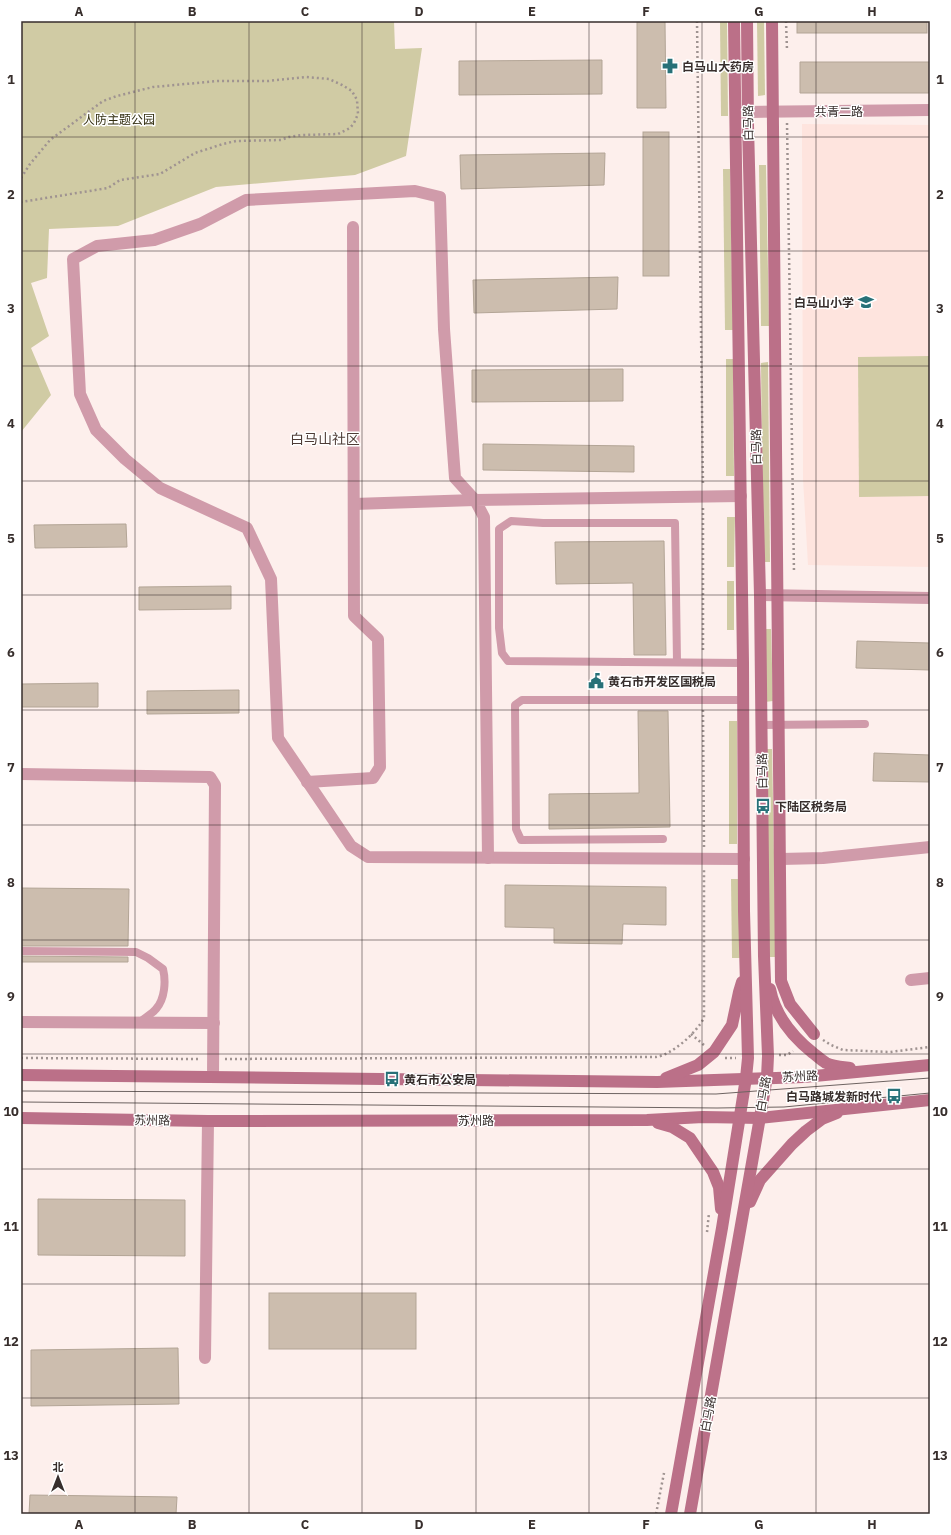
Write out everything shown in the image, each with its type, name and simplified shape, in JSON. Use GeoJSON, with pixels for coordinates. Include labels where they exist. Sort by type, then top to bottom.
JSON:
{"type":"FeatureCollection","features":[{"type":"Feature","properties":{"kind":"street","name":"白马路"},"geometry":{"type":"LineString","coordinates":[[671,1514],[722,1228],[748,1058],[744,859],[743,663],[734,21]]}},
{"type":"Feature","properties":{"kind":"street","name":"白马路"},"geometry":{"type":"LineString","coordinates":[[690,1514],[767,1077],[768,1056],[764,956],[760,594],[747,21]]}},
{"type":"Feature","properties":{"kind":"street"},"geometry":{"type":"LineString","coordinates":[[772,21],[781,981],[790,1004],[814,1034]]}},
{"type":"Feature","properties":{"kind":"street","name":"共青二路"},"geometry":{"type":"LineString","coordinates":[[748,112],[930,110]]}},
{"type":"Feature","properties":{"kind":"street"},"geometry":{"type":"LineString","coordinates":[[488,858],[484,517],[475,500],[455,478],[444,328],[440,197],[416,191],[246,200],[200,224],[154,240],[97,246],[73,259],[80,394],[96,430],[125,459],[160,488],[247,528],[271,579],[278,738],[351,846],[368,857],[488,858],[744,859]]}},
{"type":"Feature","properties":{"kind":"street"},"geometry":{"type":"LineString","coordinates":[[308,782],[373,778],[380,766],[378,639],[354,616],[352,227]]}},
{"type":"Feature","properties":{"kind":"street"},"geometry":{"type":"LineString","coordinates":[[354,504],[475,500],[740,496]]}},
{"type":"Feature","properties":{"kind":"street"},"geometry":{"type":"LineString","coordinates":[[760,594],[930,598]]}},
{"type":"Feature","properties":{"kind":"street"},"geometry":{"type":"LineString","coordinates":[[21,774],[210,777],[215,785],[213,1077]]}},
{"type":"Feature","properties":{"kind":"street"},"geometry":{"type":"LineString","coordinates":[[781,859],[823,858],[930,847]]}},
{"type":"Feature","properties":{"kind":"street"},"geometry":{"type":"LineString","coordinates":[[764,956],[772,998],[790,1031],[802,1044],[826,1063],[861,1071]]}},
{"type":"Feature","properties":{"kind":"street"},"geometry":{"type":"LineString","coordinates":[[658,1082],[698,1065],[714,1052],[732,1025],[739,992],[746,973]]}},
{"type":"Feature","properties":{"kind":"street"},"geometry":{"type":"LineString","coordinates":[[911,980],[930,978]]}},
{"type":"Feature","properties":{"kind":"street"},"geometry":{"type":"LineString","coordinates":[[21,1022],[214,1023]]}},
{"type":"Feature","properties":{"kind":"street","name":"苏州路"},"geometry":{"type":"LineString","coordinates":[[21,1075],[658,1082],[767,1077],[804,1077],[930,1065]]}},
{"type":"Feature","properties":{"kind":"street","name":"苏州路"},"geometry":{"type":"LineString","coordinates":[[21,1118],[208,1121],[647,1120],[703,1117],[760,1118],[930,1100]]}},
{"type":"Feature","properties":{"kind":"street"},"geometry":{"type":"LineString","coordinates":[[740,1231],[748,1205],[760,1180],[792,1144],[822,1119],[851,1108]]}},
{"type":"Feature","properties":{"kind":"street"},"geometry":{"type":"LineString","coordinates":[[647,1120],[672,1127],[690,1138],[713,1172],[719,1188],[722,1228]]}},
{"type":"Feature","properties":{"kind":"street"},"geometry":{"type":"LineString","coordinates":[[205,1358],[208,1121]]}},
{"type":"Feature","properties":{"kind":"lane"},"geometry":{"type":"LineString","coordinates":[[677,662],[675,522],[511,521],[499,529],[499,628],[502,653],[508,661],[743,663]]}},
{"type":"Feature","properties":{"kind":"lane"},"geometry":{"type":"LineString","coordinates":[[663,839],[521,840],[516,829],[515,705],[522,700],[743,700]]}},
{"type":"Feature","properties":{"kind":"lane"},"geometry":{"type":"LineString","coordinates":[[762,724],[865,724]]}},
{"type":"Feature","properties":{"kind":"lane"},"geometry":{"type":"LineString","coordinates":[[21,951],[136,952],[148,958],[163,969],[166,980],[157,1008],[139,1023]]}},
{"type":"Feature","properties":{"kind":"path"},"geometry":{"type":"LineString","coordinates":[[21,1058],[656,1058],[670,1053],[702,1024],[705,1010],[703,496],[697,21]]}},
{"type":"Feature","properties":{"kind":"path"},"geometry":{"type":"LineString","coordinates":[[21,178],[30,164],[50,140],[103,101],[153,87],[218,81],[268,81],[306,76],[329,79],[342,85],[352,91],[357,100],[358,114],[354,123],[350,128],[338,134],[302,134],[281,140],[236,141],[195,153],[160,174],[120,180],[108,188],[21,202]]}},
{"type":"Feature","properties":{"kind":"path"},"geometry":{"type":"LineString","coordinates":[[787,119],[794,572]]}},
{"type":"Feature","properties":{"kind":"path"},"geometry":{"type":"LineString","coordinates":[[814,1034],[831,1045],[843,1050],[890,1052],[930,1046]]}},
{"type":"Feature","properties":{"kind":"path"},"geometry":{"type":"LineString","coordinates":[[707,1236],[710,1206]]}},
{"type":"Feature","properties":{"kind":"path"},"geometry":{"type":"LineString","coordinates":[[656,1514],[665,1468]]}},
{"type":"Feature","properties":{"kind":"shaded area","name":"白马山小学"},"geometry":{"type":"Polygon","coordinates":[[[802,124],[930,125],[930,567],[808,565],[803,479],[802,124]]]}},
{"type":"Feature","properties":{"kind":"green space","name":"人防主题公园"},"geometry":{"type":"Polygon","coordinates":[[[21,21],[394,21],[395,49],[422,48],[406,156],[355,175],[216,187],[118,226],[49,229],[47,278],[31,283],[49,336],[31,348],[51,395],[21,432],[21,21]]]}},
{"type":"Feature","properties":{"kind":"green space"},"geometry":{"type":"Polygon","coordinates":[[[720,21],[727,21],[728,116],[721,116],[720,21]]]}},
{"type":"Feature","properties":{"kind":"green space"},"geometry":{"type":"Polygon","coordinates":[[[757,21],[764,21],[765,95],[758,96],[757,21]]]}},
{"type":"Feature","properties":{"kind":"green space"},"geometry":{"type":"Polygon","coordinates":[[[759,165],[766,165],[769,326],[761,326],[759,165]]]}},
{"type":"Feature","properties":{"kind":"green space"},"geometry":{"type":"Polygon","coordinates":[[[723,169],[730,169],[733,330],[725,330],[723,169]]]}},
{"type":"Feature","properties":{"kind":"green space"},"geometry":{"type":"Polygon","coordinates":[[[930,356],[930,496],[859,497],[858,357],[930,356]]]}},
{"type":"Feature","properties":{"kind":"green space"},"geometry":{"type":"Polygon","coordinates":[[[726,359],[733,359],[734,476],[726,476],[726,359]]]}},
{"type":"Feature","properties":{"kind":"green space"},"geometry":{"type":"Polygon","coordinates":[[[768,362],[770,562],[763,562],[761,363],[768,362]]]}},
{"type":"Feature","properties":{"kind":"green space"},"geometry":{"type":"Polygon","coordinates":[[[727,517],[735,517],[734,567],[727,567],[727,517]]]}},
{"type":"Feature","properties":{"kind":"green space"},"geometry":{"type":"Polygon","coordinates":[[[727,581],[734,581],[734,630],[727,630],[727,581]]]}},
{"type":"Feature","properties":{"kind":"green space"},"geometry":{"type":"Polygon","coordinates":[[[763,629],[771,629],[773,701],[765,702],[763,629]]]}},
{"type":"Feature","properties":{"kind":"green space"},"geometry":{"type":"Polygon","coordinates":[[[729,721],[737,721],[737,844],[729,844],[729,721]]]}},
{"type":"Feature","properties":{"kind":"green space"},"geometry":{"type":"Polygon","coordinates":[[[765,749],[772,749],[776,957],[768,957],[765,749]]]}},
{"type":"Feature","properties":{"kind":"green space"},"geometry":{"type":"Polygon","coordinates":[[[731,879],[739,879],[740,958],[732,958],[731,879]]]}},
{"type":"Feature","properties":{"kind":"building"},"geometry":{"type":"Polygon","coordinates":[[[637,21],[665,21],[666,108],[637,108],[637,21]]]}},
{"type":"Feature","properties":{"kind":"building"},"geometry":{"type":"Polygon","coordinates":[[[797,21],[927,21],[927,33],[797,33],[797,21]]]}},
{"type":"Feature","properties":{"kind":"building"},"geometry":{"type":"Polygon","coordinates":[[[602,60],[602,94],[459,95],[459,61],[602,60]]]}},
{"type":"Feature","properties":{"kind":"building"},"geometry":{"type":"Polygon","coordinates":[[[800,62],[930,62],[929,93],[800,93],[800,62]]]}},
{"type":"Feature","properties":{"kind":"building"},"geometry":{"type":"Polygon","coordinates":[[[643,132],[669,132],[669,276],[643,276],[643,132]]]}},
{"type":"Feature","properties":{"kind":"building"},"geometry":{"type":"Polygon","coordinates":[[[605,153],[604,185],[461,189],[460,155],[605,153]]]}},
{"type":"Feature","properties":{"kind":"building"},"geometry":{"type":"Polygon","coordinates":[[[618,277],[617,309],[474,313],[473,280],[618,277]]]}},
{"type":"Feature","properties":{"kind":"building"},"geometry":{"type":"Polygon","coordinates":[[[623,369],[623,401],[472,402],[472,370],[623,369]]]}},
{"type":"Feature","properties":{"kind":"building"},"geometry":{"type":"Polygon","coordinates":[[[483,444],[634,446],[634,472],[483,470],[483,444]]]}},
{"type":"Feature","properties":{"kind":"building"},"geometry":{"type":"Polygon","coordinates":[[[126,524],[127,547],[35,548],[34,525],[126,524]]]}},
{"type":"Feature","properties":{"kind":"building"},"geometry":{"type":"Polygon","coordinates":[[[664,541],[666,655],[634,655],[633,583],[556,584],[555,542],[664,541]]]}},
{"type":"Feature","properties":{"kind":"building"},"geometry":{"type":"Polygon","coordinates":[[[231,586],[231,609],[139,610],[139,587],[231,586]]]}},
{"type":"Feature","properties":{"kind":"building"},"geometry":{"type":"Polygon","coordinates":[[[857,641],[930,643],[930,670],[856,668],[857,641]]]}},
{"type":"Feature","properties":{"kind":"building"},"geometry":{"type":"Polygon","coordinates":[[[98,683],[98,707],[21,707],[21,684],[98,683]]]}},
{"type":"Feature","properties":{"kind":"building"},"geometry":{"type":"Polygon","coordinates":[[[239,690],[239,713],[147,714],[147,691],[239,690]]]}},
{"type":"Feature","properties":{"kind":"building"},"geometry":{"type":"Polygon","coordinates":[[[638,711],[668,711],[670,827],[549,829],[549,794],[639,793],[638,711]]]}},
{"type":"Feature","properties":{"kind":"building"},"geometry":{"type":"Polygon","coordinates":[[[874,753],[930,755],[930,782],[873,781],[874,753]]]}},
{"type":"Feature","properties":{"kind":"building"},"geometry":{"type":"Polygon","coordinates":[[[505,885],[666,887],[666,925],[623,924],[622,944],[554,943],[554,928],[505,927],[505,885]]]}},
{"type":"Feature","properties":{"kind":"building"},"geometry":{"type":"Polygon","coordinates":[[[21,888],[129,889],[128,946],[21,946],[21,888]]]}},
{"type":"Feature","properties":{"kind":"building"},"geometry":{"type":"Polygon","coordinates":[[[21,956],[128,957],[128,962],[21,962],[21,956]]]}},
{"type":"Feature","properties":{"kind":"building"},"geometry":{"type":"Polygon","coordinates":[[[38,1199],[185,1200],[185,1256],[38,1255],[38,1199]]]}},
{"type":"Feature","properties":{"kind":"building"},"geometry":{"type":"Polygon","coordinates":[[[269,1293],[416,1293],[416,1349],[269,1349],[269,1293]]]}},
{"type":"Feature","properties":{"kind":"building"},"geometry":{"type":"Polygon","coordinates":[[[178,1348],[179,1404],[31,1406],[31,1350],[178,1348]]]}},
{"type":"Feature","properties":{"kind":"building"},"geometry":{"type":"Polygon","coordinates":[[[30,1495],[177,1497],[176,1514],[29,1514],[30,1495]]]}},
{"type":"Feature","properties":{"kind":"tram line"},"geometry":{"type":"LineString","coordinates":[[21,1091],[716,1094],[930,1078]]}},
{"type":"Feature","properties":{"kind":"tram line"},"geometry":{"type":"LineString","coordinates":[[21,1102],[717,1108],[784,1107],[930,1093]]}},
{"type":"Feature","properties":{"kind":"place","name":"白马山大药房"},"geometry":{"type":"Point","coordinates":[670,66]}},
{"type":"Feature","properties":{"kind":"place","name":"白马山小学"},"geometry":{"type":"Point","coordinates":[866,302]}},
{"type":"Feature","properties":{"kind":"place","name":"黄石市开发区国税局"},"geometry":{"type":"Point","coordinates":[596,681]}},
{"type":"Feature","properties":{"kind":"place","name":"下陆区税务局"},"geometry":{"type":"Point","coordinates":[763,806]}},
{"type":"Feature","properties":{"kind":"place","name":"黄石市公安局"},"geometry":{"type":"Point","coordinates":[392,1079]}},
{"type":"Feature","properties":{"kind":"place","name":"白马路城发新时代"},"geometry":{"type":"Point","coordinates":[894,1096]}},
{"type":"Feature","properties":{"kind":"district","name":"白马山社区"},"geometry":{"type":"Point","coordinates":[325,439]}}]}
